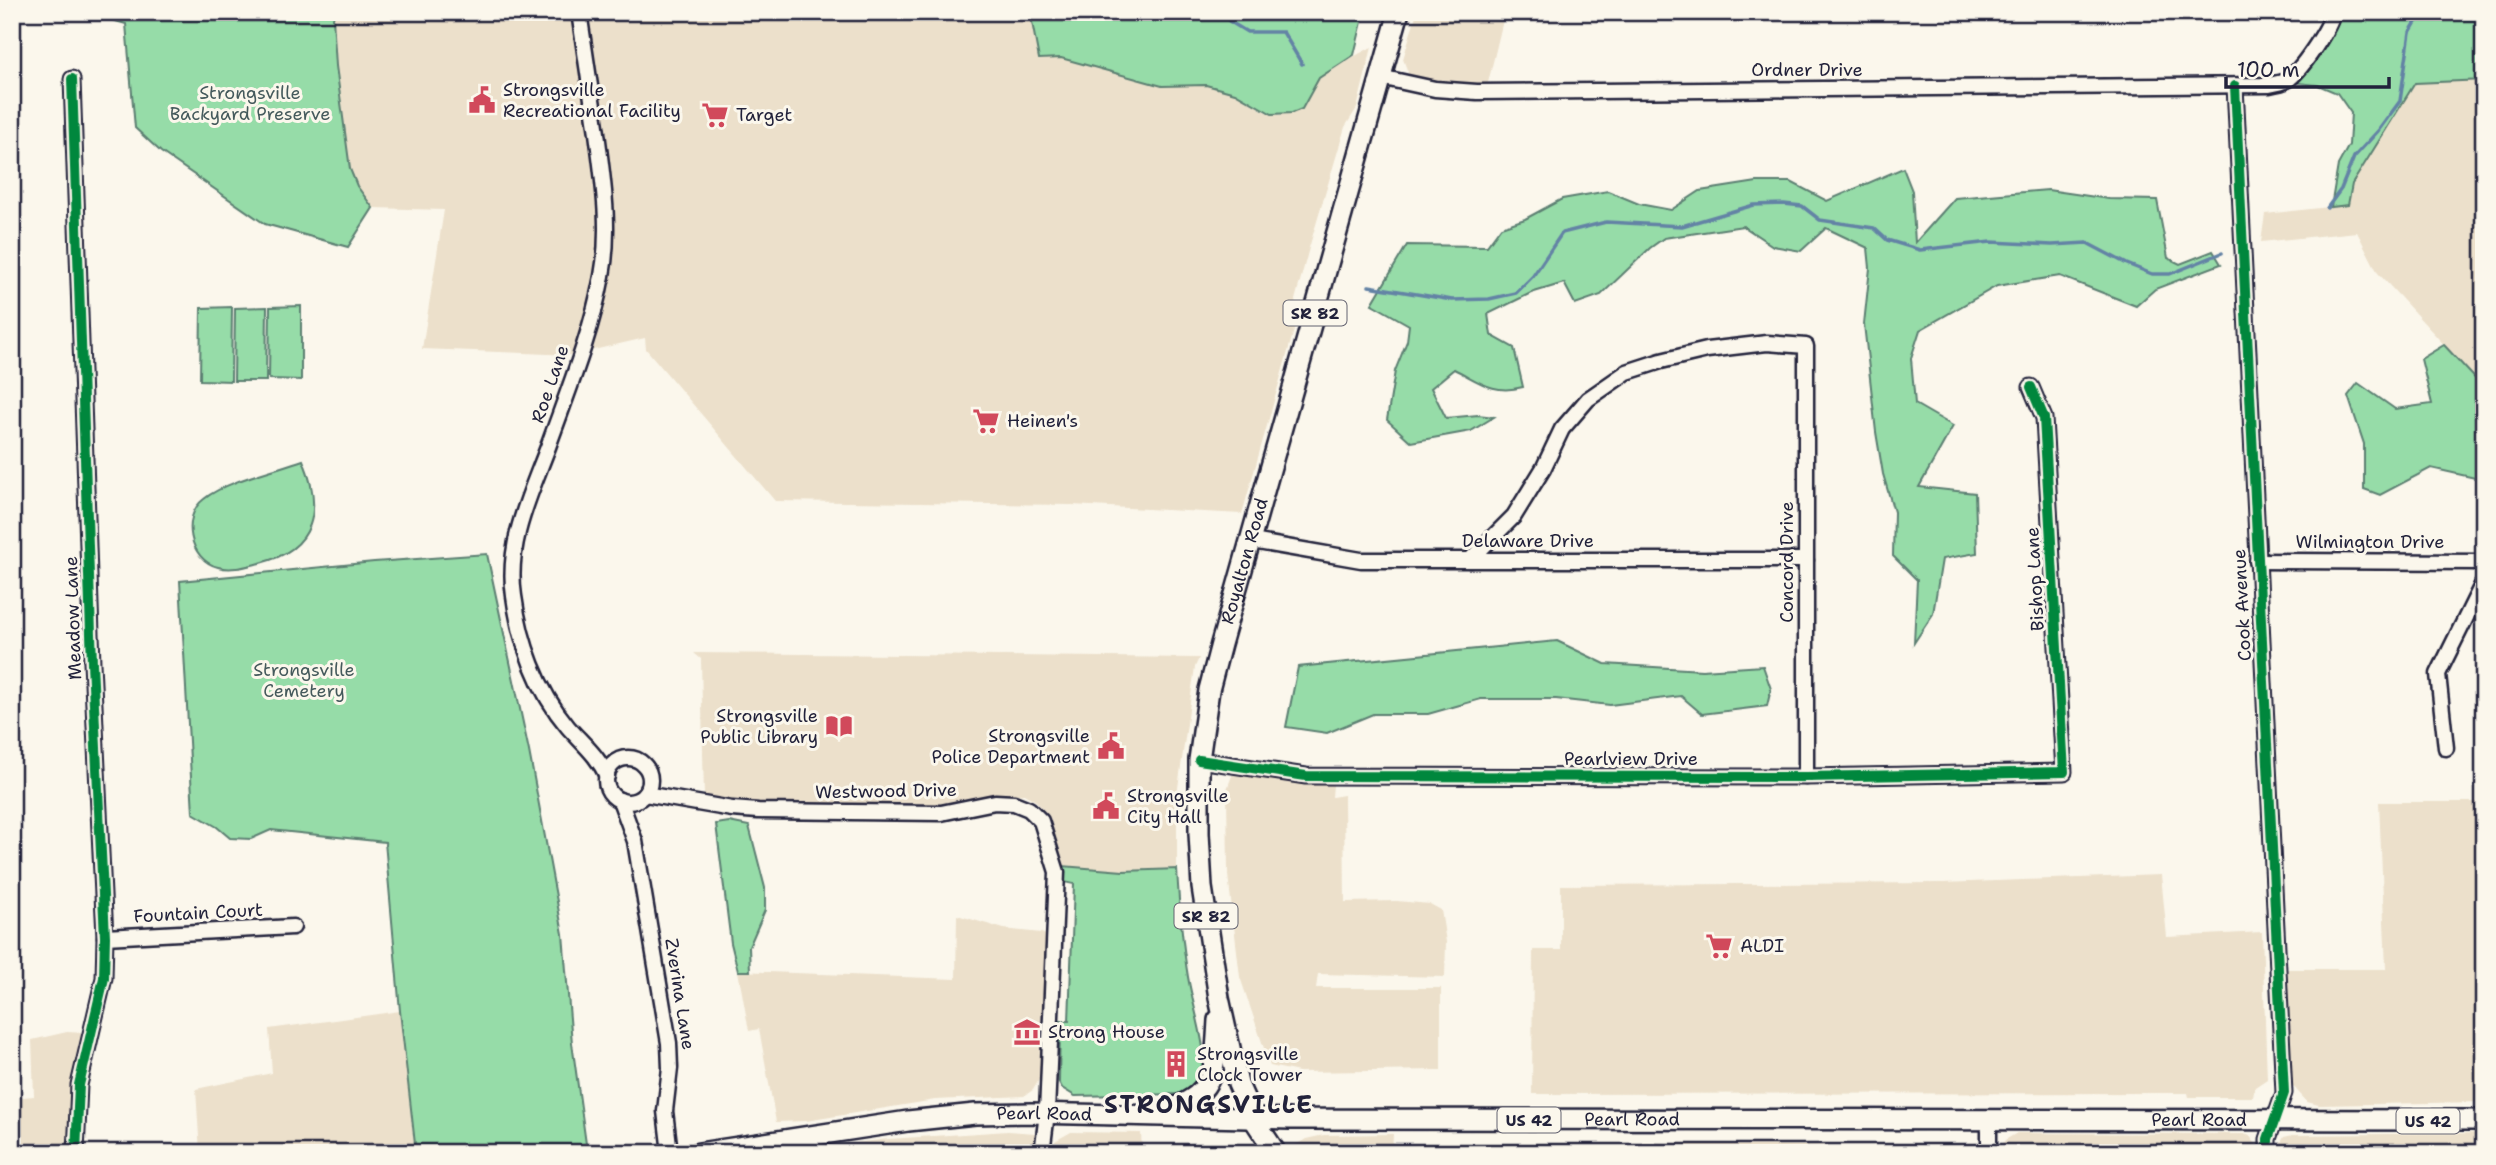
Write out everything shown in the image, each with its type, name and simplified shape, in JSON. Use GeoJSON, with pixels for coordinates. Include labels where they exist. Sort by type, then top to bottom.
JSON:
{"type":"FeatureCollection","features":[{"type":"Feature","properties":{"kind":"main road","name":"Royalton Road"},"geometry":{"type":"LineString","coordinates":[[1276,1153],[1253,1118],[1238,1084],[1219,998],[1200,859],[1199,760],[1209,690],[1399,12]]}},
{"type":"Feature","properties":{"kind":"main road"},"geometry":{"type":"LineString","coordinates":[[1149,1116],[1191,1101],[1209,1081],[1217,1034],[1219,998]]}},
{"type":"Feature","properties":{"kind":"main road","name":"Pearl Road"},"geometry":{"type":"LineString","coordinates":[[699,1153],[908,1121],[975,1114],[1047,1112],[1253,1118],[2484,1120]]}},
{"type":"Feature","properties":{"kind":"main road","name":"Royalton Road"},"geometry":{"type":"LineString","coordinates":[[1253,1118],[1257,1153]]}},
{"type":"Feature","properties":{"kind":"street","name":"Roe Lane"},"geometry":{"type":"LineString","coordinates":[[579,12],[606,198],[607,240],[595,311],[522,519],[515,544],[512,577],[524,639],[541,687],[607,776]]}},
{"type":"Feature","properties":{"kind":"street","name":"Ordner Drive"},"geometry":{"type":"LineString","coordinates":[[1380,77],[1436,89],[1477,92],[2269,85],[2288,81],[2322,34],[2333,12]]}},
{"type":"Feature","properties":{"kind":"street","name":"Meadow Lane"},"geometry":{"type":"LineString","coordinates":[[72,79],[95,745],[105,937],[104,978],[79,1085],[76,1153]]}},
{"type":"Feature","properties":{"kind":"street","name":"Cook Avenue"},"geometry":{"type":"LineString","coordinates":[[2235,86],[2284,1093],[2268,1139],[2268,1153]]}},
{"type":"Feature","properties":{"kind":"street","name":"Concord Drive"},"geometry":{"type":"LineString","coordinates":[[1470,560],[1514,516],[1543,469],[1562,429],[1588,399],[1627,372],[1707,350],[1767,343],[1806,346],[1806,777]]}},
{"type":"Feature","properties":{"kind":"street","name":"Bishop Lane"},"geometry":{"type":"LineString","coordinates":[[2031,387],[2044,418],[2064,772]]}},
{"type":"Feature","properties":{"kind":"street","name":"Delaware Drive"},"geometry":{"type":"LineString","coordinates":[[1252,541],[1361,560],[1806,560]]}},
{"type":"Feature","properties":{"kind":"street","name":"Wilmington Drive"},"geometry":{"type":"LineString","coordinates":[[2257,561],[2484,562]]}},
{"type":"Feature","properties":{"kind":"street"},"geometry":{"type":"LineString","coordinates":[[2446,748],[2438,674],[2484,581]]}},
{"type":"Feature","properties":{"kind":"street"},"geometry":{"type":"LineString","coordinates":[[588,747],[632,758],[643,764],[649,777],[642,796],[631,802],[620,800],[610,792],[607,776],[611,766],[624,758]]}},
{"type":"Feature","properties":{"kind":"street","name":"Pearlview Drive"},"geometry":{"type":"LineString","coordinates":[[1199,760],[1306,776],[1806,777],[2064,772]]}},
{"type":"Feature","properties":{"kind":"street","name":"Westwood Drive"},"geometry":{"type":"LineString","coordinates":[[649,777],[684,799]]}},
{"type":"Feature","properties":{"kind":"street","name":"Westwood Drive"},"geometry":{"type":"LineString","coordinates":[[642,796],[684,799],[739,810],[941,813],[1004,802],[1022,805],[1035,813],[1046,834],[1057,872],[1047,1112],[1042,1153]]}},
{"type":"Feature","properties":{"kind":"street","name":"Zverina Lane"},"geometry":{"type":"LineString","coordinates":[[642,796],[635,825],[635,841],[669,1043],[670,1068],[665,1111],[670,1153]]}},
{"type":"Feature","properties":{"kind":"street","name":"Zverina Lane"},"geometry":{"type":"LineString","coordinates":[[620,800],[635,841]]}},
{"type":"Feature","properties":{"kind":"street","name":"Fountain Court"},"geometry":{"type":"LineString","coordinates":[[105,937],[293,927]]}},
{"type":"Feature","properties":{"kind":"street"},"geometry":{"type":"LineString","coordinates":[[1989,1121],[1989,1153]]}},
{"type":"Feature","properties":{"kind":"shaded area"},"geometry":{"type":"Polygon","coordinates":[[[335,12],[1023,12],[1032,22],[1040,59],[1061,58],[1162,86],[1206,85],[1235,93],[1266,112],[1280,115],[1313,88],[1319,78],[1330,69],[1372,47],[1357,108],[1345,127],[1309,248],[1295,300],[1298,316],[1242,514],[1072,505],[775,501],[646,349],[645,338],[572,355],[422,349],[444,210],[373,208],[357,186],[350,169],[336,66],[333,18],[335,12]]]}},
{"type":"Feature","properties":{"kind":"shaded area"},"geometry":{"type":"Polygon","coordinates":[[[1417,12],[1505,12],[1487,87],[1431,82],[1409,75],[1403,59],[1417,12]]]}},
{"type":"Feature","properties":{"kind":"shaded area"},"geometry":{"type":"Polygon","coordinates":[[[2484,80],[2484,388],[2378,273],[2357,232],[2261,242],[2265,214],[2348,205],[2352,184],[2415,83],[2484,80]]]}},
{"type":"Feature","properties":{"kind":"shaded area"},"geometry":{"type":"Polygon","coordinates":[[[694,653],[1199,658],[1195,667],[1177,795],[1177,869],[1123,871],[1062,866],[1050,818],[1036,801],[1024,794],[996,796],[934,809],[734,804],[704,798],[701,659],[694,653]]]}},
{"type":"Feature","properties":{"kind":"shaded area"},"geometry":{"type":"Polygon","coordinates":[[[1233,773],[1333,785],[1332,797],[1344,795],[1345,902],[1397,901],[1430,904],[1441,910],[1446,942],[1445,977],[1318,974],[1316,988],[1441,988],[1441,1070],[1299,1072],[1270,1066],[1240,977],[1228,875],[1227,789],[1233,773]]]}},
{"type":"Feature","properties":{"kind":"shaded area"},"geometry":{"type":"Polygon","coordinates":[[[2379,802],[2484,802],[2484,1102],[2319,1105],[2307,1102],[2293,1086],[2285,1023],[2285,969],[2386,969],[2379,802]]]}},
{"type":"Feature","properties":{"kind":"shaded area"},"geometry":{"type":"Polygon","coordinates":[[[2161,875],[2167,937],[2262,932],[2267,1079],[2255,1087],[2253,1097],[2189,1097],[2188,1093],[1532,1094],[1533,950],[1561,950],[1561,885],[1943,883],[2161,875]]]}},
{"type":"Feature","properties":{"kind":"shaded area"},"geometry":{"type":"Polygon","coordinates":[[[957,915],[1004,929],[1047,935],[1041,1076],[1033,1090],[1024,1096],[935,1100],[806,1121],[776,1122],[759,1029],[749,1031],[738,971],[956,979],[957,915]]]}},
{"type":"Feature","properties":{"kind":"shaded area"},"geometry":{"type":"Polygon","coordinates":[[[400,1011],[416,1153],[200,1153],[196,1089],[272,1073],[269,1029],[400,1011]]]}},
{"type":"Feature","properties":{"kind":"shaded area"},"geometry":{"type":"Polygon","coordinates":[[[67,1032],[85,1033],[70,1153],[12,1153],[12,1098],[34,1096],[32,1040],[67,1032]]]}},
{"type":"Feature","properties":{"kind":"shaded area"},"geometry":{"type":"Polygon","coordinates":[[[1008,1131],[1035,1133],[1039,1139],[1040,1153],[821,1153],[821,1147],[889,1139],[1008,1131]]]}},
{"type":"Feature","properties":{"kind":"shaded area"},"geometry":{"type":"Polygon","coordinates":[[[1071,1132],[1141,1133],[1142,1153],[1052,1153],[1055,1141],[1071,1132]]]}},
{"type":"Feature","properties":{"kind":"shaded area"},"geometry":{"type":"Polygon","coordinates":[[[2017,1133],[2244,1134],[2250,1136],[2258,1153],[1997,1153],[2005,1140],[2017,1133]]]}},
{"type":"Feature","properties":{"kind":"shaded area"},"geometry":{"type":"Polygon","coordinates":[[[2484,1133],[2484,1153],[2275,1153],[2284,1137],[2293,1135],[2484,1133]]]}},
{"type":"Feature","properties":{"kind":"shaded area"},"geometry":{"type":"Polygon","coordinates":[[[1393,1134],[1392,1153],[1292,1153],[1294,1146],[1306,1139],[1324,1135],[1393,1134]]]}},
{"type":"Feature","properties":{"kind":"shaded area"},"geometry":{"type":"Polygon","coordinates":[[[1643,1143],[1973,1146],[1973,1153],[1643,1153],[1643,1143]]]}},
{"type":"Feature","properties":{"kind":"green space","name":"Strongsville Backyard Preserve"},"geometry":{"type":"Polygon","coordinates":[[[84,12],[335,12],[333,18],[336,66],[350,169],[357,186],[373,208],[348,247],[265,224],[161,152],[135,128],[126,24],[84,12]]]}},
{"type":"Feature","properties":{"kind":"green space"},"geometry":{"type":"Polygon","coordinates":[[[1023,12],[1345,12],[1363,18],[1354,55],[1319,78],[1302,109],[1292,113],[1272,114],[1235,93],[1206,85],[1162,86],[1061,58],[1039,59],[1032,22],[1023,12]]]}},
{"type":"Feature","properties":{"kind":"green space"},"geometry":{"type":"Polygon","coordinates":[[[2370,12],[2484,12],[2484,80],[2415,83],[2352,184],[2348,205],[2331,207],[2338,165],[2349,145],[2351,113],[2337,93],[2318,85],[2297,83],[2340,17],[2370,12]]]}},
{"type":"Feature","properties":{"kind":"green space"},"geometry":{"type":"Polygon","coordinates":[[[1903,168],[1912,191],[1915,243],[1955,198],[2048,190],[2109,199],[2157,200],[2168,258],[2180,264],[2213,251],[2221,264],[2155,289],[2136,306],[2060,276],[1997,286],[1920,330],[1911,358],[1915,404],[1953,426],[1919,487],[1975,493],[1977,553],[1942,559],[1933,614],[1914,643],[1917,580],[1893,556],[1894,512],[1883,474],[1876,432],[1864,324],[1870,268],[1868,248],[1826,228],[1801,251],[1773,246],[1743,226],[1664,238],[1601,295],[1575,304],[1564,283],[1531,293],[1488,314],[1491,335],[1514,348],[1523,387],[1495,388],[1479,383],[1454,369],[1431,388],[1446,418],[1478,415],[1494,417],[1471,431],[1411,442],[1387,420],[1395,371],[1407,341],[1409,325],[1372,304],[1407,245],[1487,246],[1501,227],[1525,219],[1562,199],[1608,191],[1639,204],[1671,210],[1700,191],[1757,182],[1791,182],[1827,201],[1903,168]]]}},
{"type":"Feature","properties":{"kind":"green space"},"geometry":{"type":"Polygon","coordinates":[[[301,306],[301,380],[269,379],[270,307],[301,306]]]}},
{"type":"Feature","properties":{"kind":"green space"},"geometry":{"type":"Polygon","coordinates":[[[232,307],[231,381],[200,380],[201,308],[232,307]]]}},
{"type":"Feature","properties":{"kind":"green space"},"geometry":{"type":"Polygon","coordinates":[[[267,307],[266,381],[234,381],[235,308],[267,307]]]}},
{"type":"Feature","properties":{"kind":"green space"},"geometry":{"type":"Polygon","coordinates":[[[2444,345],[2484,388],[2484,480],[2431,468],[2380,495],[2364,489],[2364,444],[2348,396],[2358,383],[2395,409],[2432,404],[2421,359],[2444,345]]]}},
{"type":"Feature","properties":{"kind":"green space"},"geometry":{"type":"Polygon","coordinates":[[[303,460],[313,495],[313,510],[310,525],[293,548],[279,557],[234,568],[218,567],[200,556],[192,537],[191,526],[192,516],[204,499],[238,481],[303,460]]]}},
{"type":"Feature","properties":{"kind":"green space","name":"Strongsville Cemetery"},"geometry":{"type":"Polygon","coordinates":[[[487,554],[529,751],[563,934],[572,1043],[587,1151],[416,1153],[385,842],[271,830],[251,839],[230,838],[193,813],[180,581],[487,554]]]}},
{"type":"Feature","properties":{"kind":"green space"},"geometry":{"type":"Polygon","coordinates":[[[1557,641],[1605,664],[1702,670],[1763,666],[1771,689],[1767,706],[1702,714],[1681,696],[1610,705],[1556,699],[1481,699],[1428,714],[1373,714],[1327,733],[1286,727],[1298,667],[1557,641]]]}},
{"type":"Feature","properties":{"kind":"green space"},"geometry":{"type":"Polygon","coordinates":[[[729,822],[749,826],[765,888],[765,910],[749,947],[750,971],[738,971],[731,943],[716,824],[729,822]]]}},
{"type":"Feature","properties":{"kind":"green space"},"geometry":{"type":"Polygon","coordinates":[[[1062,866],[1123,871],[1177,869],[1186,964],[1205,1065],[1205,1078],[1182,1094],[1075,1096],[1062,1088],[1059,1082],[1060,1021],[1069,1021],[1074,884],[1064,882],[1062,866]]]}},
{"type":"Feature","properties":{"kind":"waterway"},"geometry":{"type":"LineString","coordinates":[[1228,12],[1229,21],[1247,32],[1283,32],[1302,64]]}},
{"type":"Feature","properties":{"kind":"waterway"},"geometry":{"type":"LineString","coordinates":[[2327,208],[2341,189],[2354,157],[2400,101],[2410,32],[2422,12]]}},
{"type":"Feature","properties":{"kind":"waterway"},"geometry":{"type":"LineString","coordinates":[[1369,286],[1452,300],[1489,299],[1516,293],[1533,276],[1562,233],[1606,222],[1682,226],[1754,205],[1802,206],[1820,220],[1874,228],[1887,240],[1920,250],[1991,242],[2052,245],[2087,243],[2152,274],[2170,274],[2222,253]]}},
{"type":"Feature","properties":{"kind":"cycle path"},"geometry":{"type":"LineString","coordinates":[[72,79],[92,663],[105,937],[104,978],[79,1085],[76,1153]]}},
{"type":"Feature","properties":{"kind":"cycle path"},"geometry":{"type":"LineString","coordinates":[[2235,86],[2284,1093],[2268,1139],[2268,1153]]}},
{"type":"Feature","properties":{"kind":"cycle path"},"geometry":{"type":"LineString","coordinates":[[1199,760],[1306,776],[1806,777],[2064,772],[2044,418],[2031,387]]}},
{"type":"Feature","properties":{"kind":"place","name":"Strongsville Recreational Facility"},"geometry":{"type":"Point","coordinates":[482,100]}},
{"type":"Feature","properties":{"kind":"place","name":"Target"},"geometry":{"type":"Point","coordinates":[715,115]}},
{"type":"Feature","properties":{"kind":"place","name":"Heinen's"},"geometry":{"type":"Point","coordinates":[986,421]}},
{"type":"Feature","properties":{"kind":"place","name":"Strongsville Public Library"},"geometry":{"type":"Point","coordinates":[839,726]}},
{"type":"Feature","properties":{"kind":"place","name":"Strongsville Police Department"},"geometry":{"type":"Point","coordinates":[1111,746]}},
{"type":"Feature","properties":{"kind":"place","name":"Strongsville City Hall"},"geometry":{"type":"Point","coordinates":[1106,806]}},
{"type":"Feature","properties":{"kind":"place","name":"ALDI"},"geometry":{"type":"Point","coordinates":[1719,946]}},
{"type":"Feature","properties":{"kind":"place","name":"Strong House"},"geometry":{"type":"Point","coordinates":[1027,1032]}},
{"type":"Feature","properties":{"kind":"place","name":"Strongsville Clock Tower"},"geometry":{"type":"Point","coordinates":[1176,1064]}},
{"type":"Feature","properties":{"kind":"district","name":"STRONGSVILLE"},"geometry":{"type":"Point","coordinates":[1209,1105]}}]}
